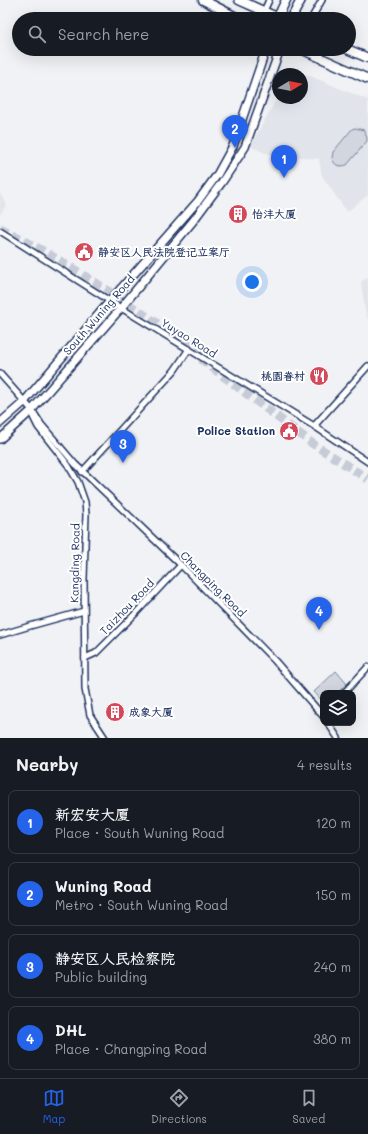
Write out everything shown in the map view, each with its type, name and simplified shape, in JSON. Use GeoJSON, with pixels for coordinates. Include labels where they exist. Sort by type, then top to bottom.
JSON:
{"type":"FeatureCollection","features":[{"type":"Feature","properties":{"kind":"main road"},"geometry":{"type":"LineString","coordinates":[[202,0],[226,12]]}},
{"type":"Feature","properties":{"kind":"main road"},"geometry":{"type":"LineString","coordinates":[[239,0],[260,12]]}},
{"type":"Feature","properties":{"kind":"main road"},"geometry":{"type":"LineString","coordinates":[[281,12],[286,0]]}},
{"type":"Feature","properties":{"kind":"main road"},"geometry":{"type":"LineString","coordinates":[[295,12],[301,0]]}},
{"type":"Feature","properties":{"kind":"main road"},"geometry":{"type":"LineString","coordinates":[[356,53],[368,58]]}},
{"type":"Feature","properties":{"kind":"main road","name":"South Wuning Road"},"geometry":{"type":"LineString","coordinates":[[0,423],[24,402],[198,201],[217,175],[233,146],[264,56]]}},
{"type":"Feature","properties":{"kind":"main road","name":"South Wuning Road"},"geometry":{"type":"LineString","coordinates":[[0,440],[31,411],[121,308],[222,182],[245,147],[278,56]]}},
{"type":"Feature","properties":{"kind":"main road"},"geometry":{"type":"LineString","coordinates":[[317,56],[368,79]]}},
{"type":"Feature","properties":{"kind":"street"},"geometry":{"type":"LineString","coordinates":[[266,12],[269,0]]}},
{"type":"Feature","properties":{"kind":"street"},"geometry":{"type":"LineString","coordinates":[[315,12],[322,0]]}},
{"type":"Feature","properties":{"kind":"street","name":"Yuyao Road"},"geometry":{"type":"LineString","coordinates":[[0,231],[121,308],[314,426],[368,462]]}},
{"type":"Feature","properties":{"kind":"street"},"geometry":{"type":"LineString","coordinates":[[82,472],[174,371],[188,349]]}},
{"type":"Feature","properties":{"kind":"street"},"geometry":{"type":"LineString","coordinates":[[314,426],[368,366]]}},
{"type":"Feature","properties":{"kind":"street","name":"Kangding Road"},"geometry":{"type":"LineString","coordinates":[[0,374],[82,472]]}},
{"type":"Feature","properties":{"kind":"street","name":"Kangding Road"},"geometry":{"type":"LineString","coordinates":[[31,411],[38,426],[68,464],[82,493],[86,514],[84,611],[85,689],[90,715],[105,738]]}},
{"type":"Feature","properties":{"kind":"street","name":"Changping Road"},"geometry":{"type":"LineString","coordinates":[[82,472],[181,565],[275,661],[320,711]]}},
{"type":"Feature","properties":{"kind":"street","name":"Taizhou Road"},"geometry":{"type":"LineString","coordinates":[[85,658],[96,653],[181,565]]}},
{"type":"Feature","properties":{"kind":"street"},"geometry":{"type":"LineString","coordinates":[[0,635],[84,611]]}},
{"type":"Feature","properties":{"kind":"street"},"geometry":{"type":"LineString","coordinates":[[347,690],[368,667]]}},
{"type":"Feature","properties":{"kind":"street"},"geometry":{"type":"LineString","coordinates":[[330,726],[338,738]]}},
{"type":"Feature","properties":{"kind":"shaded area"},"geometry":{"type":"Polygon","coordinates":[[[308,75],[368,100],[368,195],[347,212],[322,176],[319,159],[265,153],[250,146],[274,104],[308,104],[308,75]]]}},
{"type":"Feature","properties":{"kind":"shaded area"},"geometry":{"type":"Polygon","coordinates":[[[355,128],[364,130],[367,141],[347,165],[342,166],[334,163],[332,158],[333,152],[352,129],[355,128]]]}},
{"type":"Feature","properties":{"kind":"shaded area"},"geometry":{"type":"Polygon","coordinates":[[[0,193],[6,205],[0,215],[0,193]]]}},
{"type":"Feature","properties":{"kind":"shaded area"},"geometry":{"type":"Polygon","coordinates":[[[368,277],[368,320],[365,311],[361,282],[368,277]]]}},
{"type":"Feature","properties":{"kind":"shaded area"},"geometry":{"type":"Polygon","coordinates":[[[336,671],[347,684],[340,690],[320,690],[320,699],[314,692],[336,671]]]}},
{"type":"Feature","properties":{"kind":"tunnel"},"geometry":{"type":"LineString","coordinates":[[0,228],[28,242],[81,274],[211,360]]}},
{"type":"Feature","properties":{"kind":"tunnel"},"geometry":{"type":"LineString","coordinates":[[201,359],[313,444],[368,479]]}},
{"type":"Feature","properties":{"kind":"place","name":"Wuning Road"},"geometry":{"type":"Point","coordinates":[235,148]}},
{"type":"Feature","properties":{"kind":"place","name":"新宏安大厦"},"geometry":{"type":"Point","coordinates":[284,178]}},
{"type":"Feature","properties":{"kind":"place","name":"怡沣大厦"},"geometry":{"type":"Point","coordinates":[238,214]}},
{"type":"Feature","properties":{"kind":"place","name":"静安区人民法院登记立案厅"},"geometry":{"type":"Point","coordinates":[84,252]}},
{"type":"Feature","properties":{"kind":"place","name":"桃園眷村"},"geometry":{"type":"Point","coordinates":[319,376]}},
{"type":"Feature","properties":{"kind":"place","name":"Police Station"},"geometry":{"type":"Point","coordinates":[289,431]}},
{"type":"Feature","properties":{"kind":"place","name":"静安区人民检察院"},"geometry":{"type":"Point","coordinates":[123,463]}},
{"type":"Feature","properties":{"kind":"place","name":"DHL"},"geometry":{"type":"Point","coordinates":[319,630]}},
{"type":"Feature","properties":{"kind":"place","name":"成象大厦"},"geometry":{"type":"Point","coordinates":[115,712]}}]}
